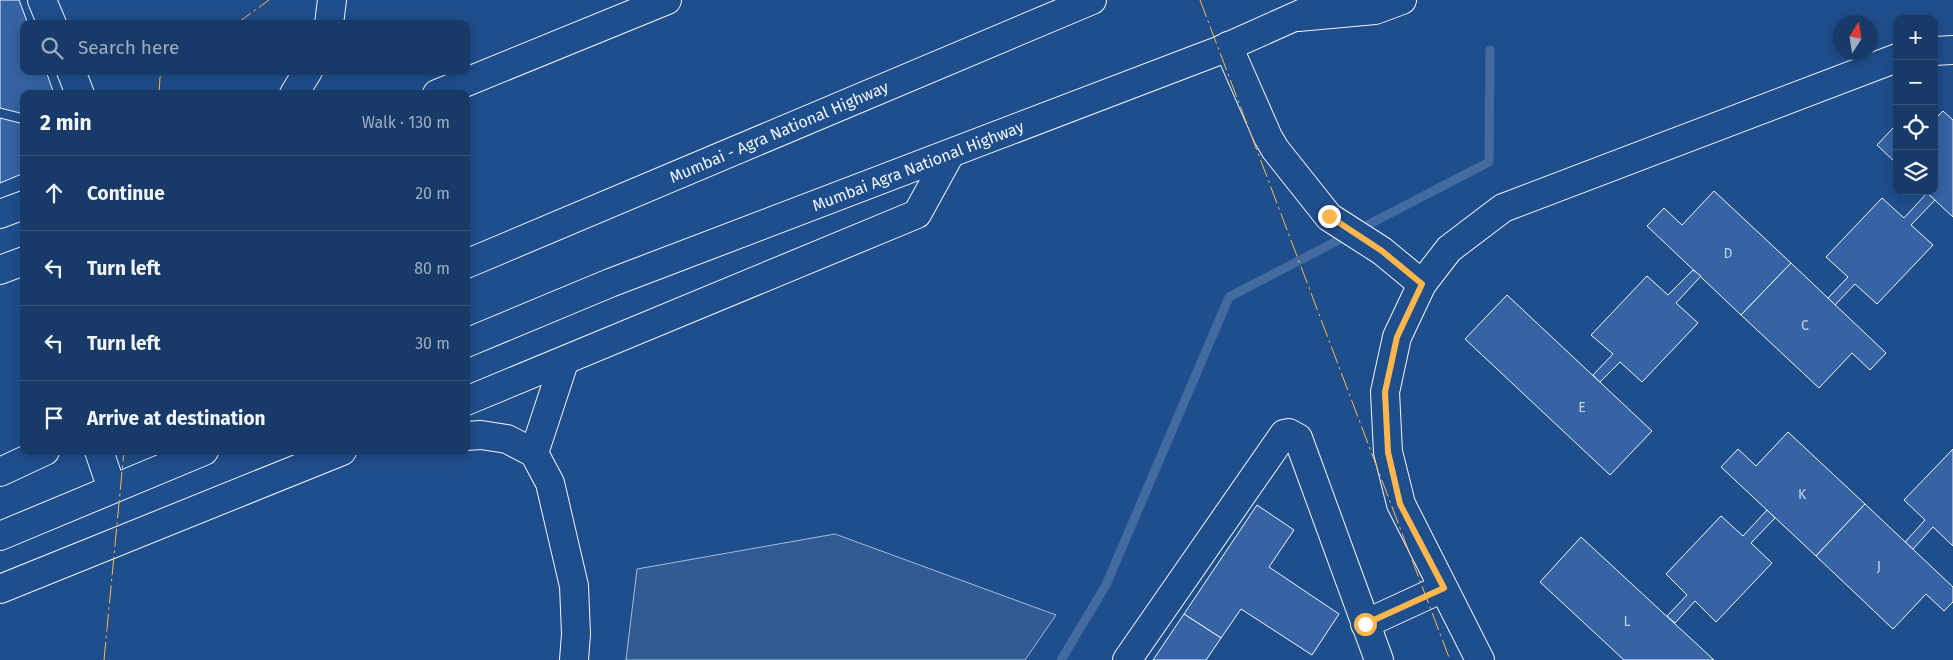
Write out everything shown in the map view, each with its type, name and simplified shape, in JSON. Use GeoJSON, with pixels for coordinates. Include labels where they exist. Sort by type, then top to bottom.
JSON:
{"type":"FeatureCollection","features":[{"type":"Feature","properties":{"kind":"main road"},"geometry":{"type":"LineString","coordinates":[[42,0],[50,20]]}},
{"type":"Feature","properties":{"kind":"main road"},"geometry":{"type":"LineString","coordinates":[[330,20],[332,0]]}},
{"type":"Feature","properties":{"kind":"main road"},"geometry":{"type":"LineString","coordinates":[[447,90],[667,0]]}},
{"type":"Feature","properties":{"kind":"main road","name":"Mumbai - Agra National Highway"},"geometry":{"type":"LineString","coordinates":[[470,262],[1092,0]]}},
{"type":"Feature","properties":{"kind":"main road"},"geometry":{"type":"LineString","coordinates":[[1290,18],[1332,0]]}},
{"type":"Feature","properties":{"kind":"main road","name":"Mumbai Agra National Highway"},"geometry":{"type":"LineString","coordinates":[[470,341],[610,283],[1228,46],[1290,18],[1375,10],[1402,0]]}},
{"type":"Feature","properties":{"kind":"main road"},"geometry":{"type":"LineString","coordinates":[[1228,46],[1268,137],[1329,216],[1382,251],[1422,284]]}},
{"type":"Feature","properties":{"kind":"main road"},"geometry":{"type":"LineString","coordinates":[[1938,51],[1953,50]]}},
{"type":"Feature","properties":{"kind":"main road"},"geometry":{"type":"LineString","coordinates":[[1480,660],[1400,504],[1388,452],[1385,392],[1397,337],[1422,284],[1449,249],[1503,208],[1893,60]]}},
{"type":"Feature","properties":{"kind":"main road"},"geometry":{"type":"LineString","coordinates":[[73,75],[78,90]]}},
{"type":"Feature","properties":{"kind":"main road"},"geometry":{"type":"LineString","coordinates":[[296,90],[306,75]]}},
{"type":"Feature","properties":{"kind":"main road"},"geometry":{"type":"LineString","coordinates":[[470,399],[917,214],[950,154]]}},
{"type":"Feature","properties":{"kind":"main road"},"geometry":{"type":"LineString","coordinates":[[0,214],[20,206]]}},
{"type":"Feature","properties":{"kind":"main road"},"geometry":{"type":"LineString","coordinates":[[0,270],[20,262]]}},
{"type":"Feature","properties":{"kind":"main road"},"geometry":{"type":"LineString","coordinates":[[534,453],[564,362]]}},
{"type":"Feature","properties":{"kind":"main road"},"geometry":{"type":"LineString","coordinates":[[1127,660],[1284,434],[1289,432],[1298,438],[1379,660]]}},
{"type":"Feature","properties":{"kind":"main road"},"geometry":{"type":"LineString","coordinates":[[470,436],[481,435],[507,439],[534,453],[550,484],[574,586],[576,634],[574,660]]}},
{"type":"Feature","properties":{"kind":"main road"},"geometry":{"type":"LineString","coordinates":[[0,472],[36,455]]}},
{"type":"Feature","properties":{"kind":"main road"},"geometry":{"type":"LineString","coordinates":[[100,455],[112,489]]}},
{"type":"Feature","properties":{"kind":"main road"},"geometry":{"type":"LineString","coordinates":[[0,536],[194,455]]}},
{"type":"Feature","properties":{"kind":"main road"},"geometry":{"type":"LineString","coordinates":[[0,589],[332,455]]}},
{"type":"Feature","properties":{"kind":"main road"},"geometry":{"type":"LineString","coordinates":[[1365,624],[1444,588]]}},
{"type":"Feature","properties":{"kind":"shaded area"},"geometry":{"type":"Polygon","coordinates":[[[835,534],[1056,615],[1025,660],[626,660],[637,569],[835,534]]]}},
{"type":"Feature","properties":{"kind":"building"},"geometry":{"type":"Polygon","coordinates":[[[0,0],[19,0],[26,20],[20,20],[20,75],[47,75],[53,90],[20,90],[20,113],[0,108],[0,0]]]}},
{"type":"Feature","properties":{"kind":"building"},"geometry":{"type":"Polygon","coordinates":[[[1943,111],[1953,120],[1953,217],[1929,195],[1938,195],[1938,116],[1943,111]]]}},
{"type":"Feature","properties":{"kind":"building"},"geometry":{"type":"Polygon","coordinates":[[[0,118],[20,123],[20,175],[0,183],[0,118]]]}},
{"type":"Feature","properties":{"kind":"building"},"geometry":{"type":"Polygon","coordinates":[[[1893,128],[1893,160],[1877,145],[1893,128]]]}},
{"type":"Feature","properties":{"kind":"building"},"geometry":{"type":"Polygon","coordinates":[[[1714,191],[1791,263],[1741,315],[1647,226],[1664,208],[1682,225],[1714,191]]]}},
{"type":"Feature","properties":{"kind":"building"},"geometry":{"type":"Polygon","coordinates":[[[1925,195],[1929,195],[1935,200],[1911,225],[1933,245],[1877,304],[1855,284],[1835,305],[1828,298],[1848,277],[1826,257],[1882,198],[1904,218],[1925,195]]]}},
{"type":"Feature","properties":{"kind":"building"},"geometry":{"type":"Polygon","coordinates":[[[1791,263],[1886,353],[1870,370],[1852,353],[1819,388],[1741,315],[1791,263]]]}},
{"type":"Feature","properties":{"kind":"building"},"geometry":{"type":"Polygon","coordinates":[[[1693,270],[1701,276],[1676,303],[1698,323],[1642,382],[1620,362],[1600,382],[1593,375],[1613,354],[1591,335],[1647,276],[1668,295],[1693,270]]]}},
{"type":"Feature","properties":{"kind":"building"},"geometry":{"type":"Polygon","coordinates":[[[1507,295],[1652,431],[1610,475],[1465,339],[1507,295]]]}},
{"type":"Feature","properties":{"kind":"building"},"geometry":{"type":"Polygon","coordinates":[[[1788,432],[1865,504],[1816,556],[1721,467],[1738,449],[1756,466],[1788,432]]]}},
{"type":"Feature","properties":{"kind":"building"},"geometry":{"type":"Polygon","coordinates":[[[1953,449],[1953,546],[1933,527],[1913,549],[1905,542],[1925,520],[1904,500],[1953,449]]]}},
{"type":"Feature","properties":{"kind":"building"},"geometry":{"type":"Polygon","coordinates":[[[1865,504],[1953,587],[1953,602],[1944,611],[1926,594],[1893,629],[1816,556],[1865,504]]]}},
{"type":"Feature","properties":{"kind":"building"},"geometry":{"type":"Polygon","coordinates":[[[1257,505],[1294,530],[1269,567],[1339,614],[1312,655],[1241,609],[1221,638],[1184,614],[1257,505]]]}},
{"type":"Feature","properties":{"kind":"building"},"geometry":{"type":"Polygon","coordinates":[[[1767,510],[1775,518],[1751,543],[1772,563],[1716,622],[1695,601],[1675,623],[1667,616],[1687,595],[1666,574],[1721,516],[1743,536],[1767,510]]]}},
{"type":"Feature","properties":{"kind":"building"},"geometry":{"type":"Polygon","coordinates":[[[1581,537],[1714,660],[1624,660],[1540,582],[1581,537]]]}},
{"type":"Feature","properties":{"kind":"building"},"geometry":{"type":"Polygon","coordinates":[[[1184,614],[1221,638],[1206,660],[1153,660],[1184,614]]]}},
{"type":"Feature","properties":{"kind":"waterway"},"geometry":{"type":"LineString","coordinates":[[1061,660],[1106,585],[1229,297],[1489,162],[1490,50]]}},
{"type":"Feature","properties":{"kind":"power"},"geometry":{"type":"LineString","coordinates":[[242,20],[269,0]]}},
{"type":"Feature","properties":{"kind":"power"},"geometry":{"type":"LineString","coordinates":[[1200,0],[1450,660]]}},
{"type":"Feature","properties":{"kind":"power"},"geometry":{"type":"LineString","coordinates":[[159,90],[160,77],[163,75]]}},
{"type":"Feature","properties":{"kind":"power"},"geometry":{"type":"LineString","coordinates":[[104,660],[124,455]]}},
{"type":"Feature","properties":{"kind":"route"},"geometry":{"type":"LineString","coordinates":[[1329,216],[1382,251],[1422,284],[1397,337],[1385,392],[1388,452],[1400,504],[1444,588],[1365,624]]}}]}
